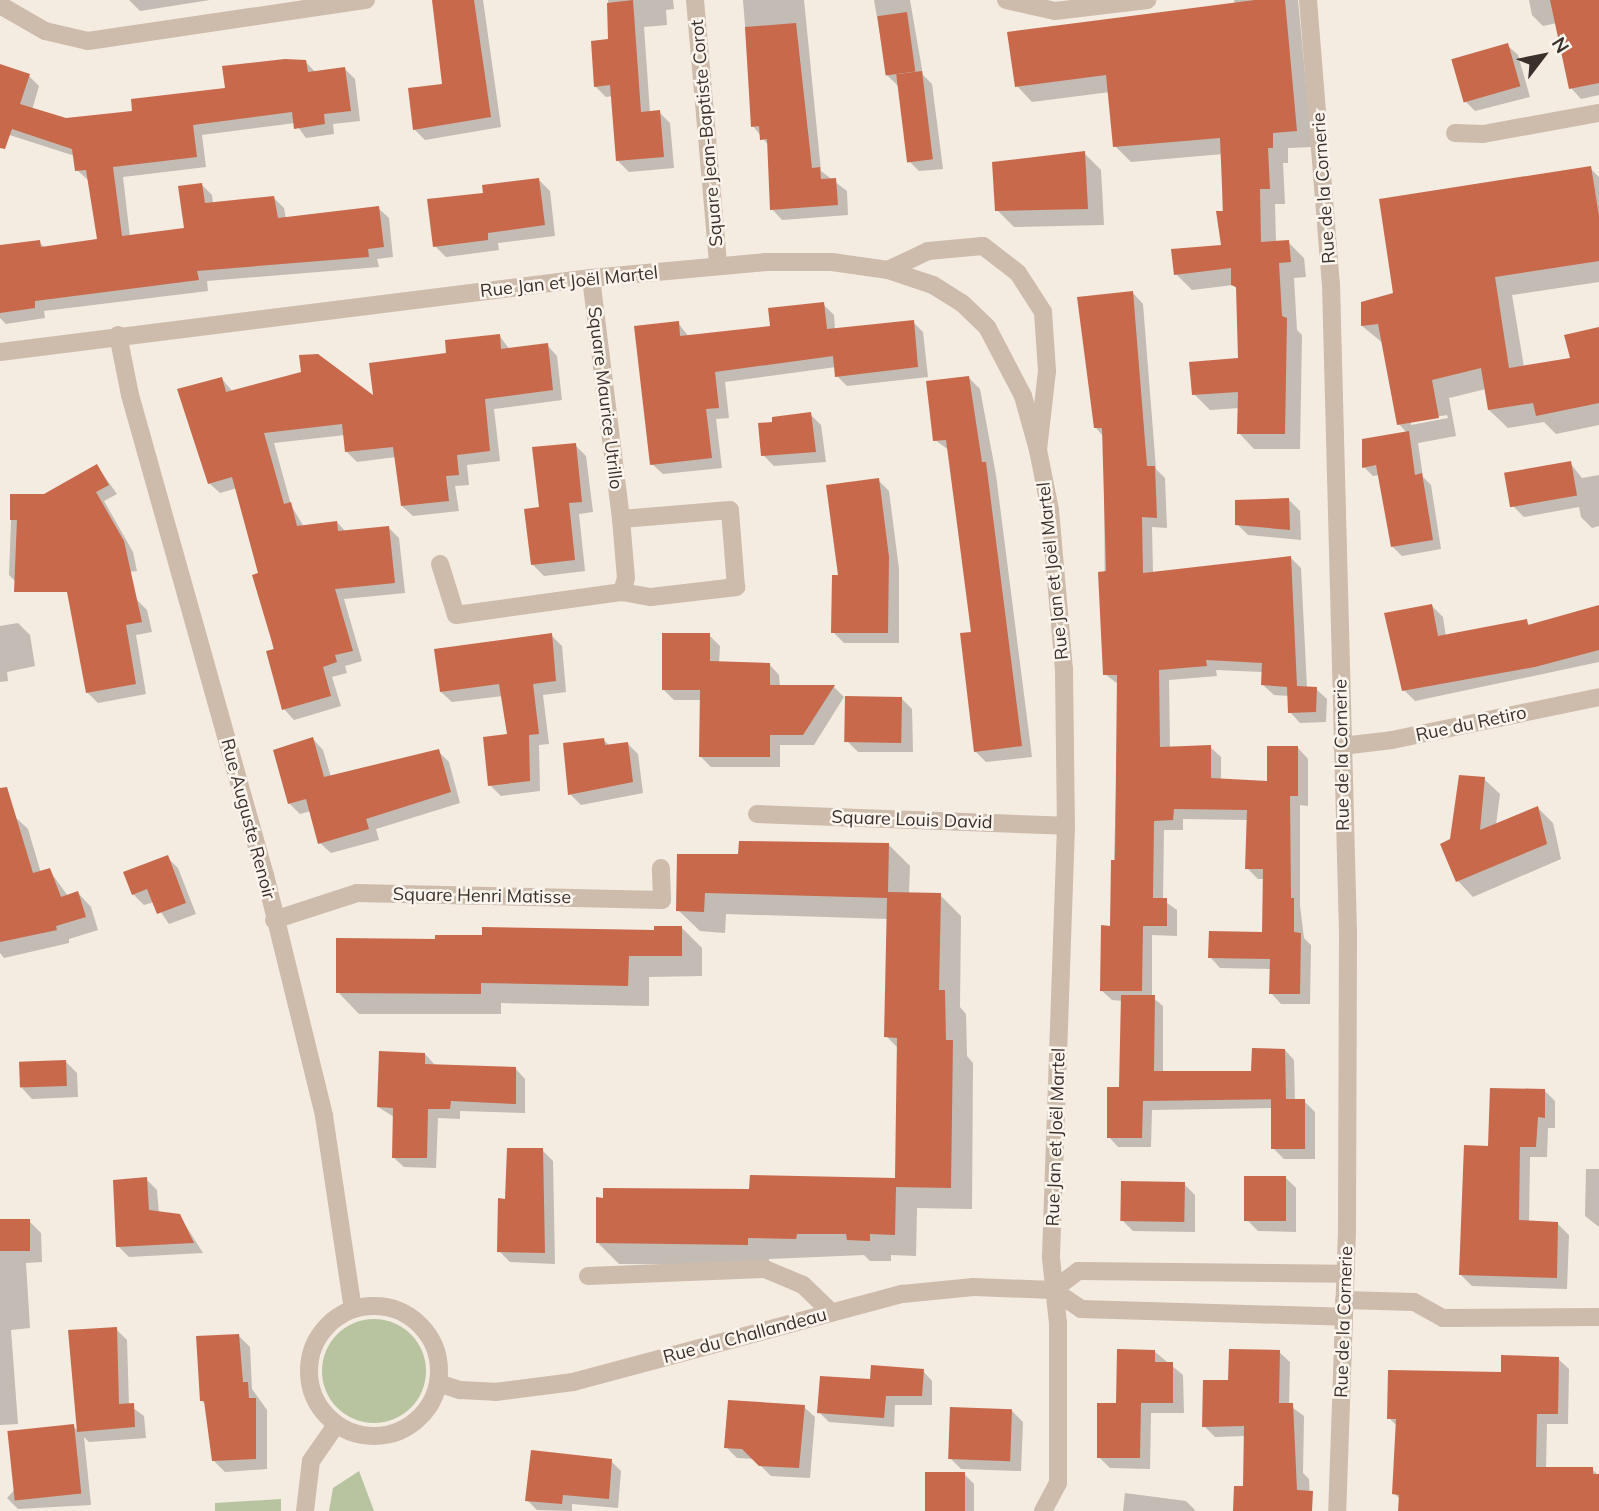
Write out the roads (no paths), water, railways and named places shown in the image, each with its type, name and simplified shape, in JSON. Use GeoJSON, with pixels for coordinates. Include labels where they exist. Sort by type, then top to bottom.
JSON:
{"type":"FeatureCollection","features":[{"type":"Feature","properties":{"kind":"street"},"geometry":{"type":"LineString","coordinates":[[0,5],[45,31],[88,41],[298,6],[366,0]]}},
{"type":"Feature","properties":{"kind":"street","name":"Square Jean-Baptiste Corot"},"geometry":{"type":"LineString","coordinates":[[695,0],[718,265]]}},
{"type":"Feature","properties":{"kind":"street"},"geometry":{"type":"LineString","coordinates":[[1006,0],[1055,11],[1147,0]]}},
{"type":"Feature","properties":{"kind":"street","name":"Rue de la Cornerie"},"geometry":{"type":"LineString","coordinates":[[1308,0],[1330,271],[1348,935],[1344,1308],[1337,1511]]}},
{"type":"Feature","properties":{"kind":"street"},"geometry":{"type":"LineString","coordinates":[[1455,134],[1483,134],[1599,113]]}},
{"type":"Feature","properties":{"kind":"street"},"geometry":{"type":"LineString","coordinates":[[888,270],[928,251],[984,246],[1018,272],[1044,312],[1047,371],[1038,450]]}},
{"type":"Feature","properties":{"kind":"street","name":"Rue Jan et Joël Martel"},"geometry":{"type":"LineString","coordinates":[[0,352],[118,335],[591,278],[718,265],[832,262],[888,270],[933,285],[962,303],[987,327],[1023,396],[1038,450],[1050,510],[1064,669],[1066,825],[1053,1290],[1058,1323],[1058,1483],[1043,1511]]}},
{"type":"Feature","properties":{"kind":"street","name":"Square Maurice Utrillo"},"geometry":{"type":"LineString","coordinates":[[591,278],[621,519],[626,578],[622,592]]}},
{"type":"Feature","properties":{"kind":"street","name":"Rue Auguste Renoir"},"geometry":{"type":"LineString","coordinates":[[118,335],[130,395],[274,920],[324,1116],[353,1309]]}},
{"type":"Feature","properties":{"kind":"street"},"geometry":{"type":"LineString","coordinates":[[440,564],[456,615],[622,592],[651,597],[736,587],[730,510],[621,519]]}},
{"type":"Feature","properties":{"kind":"street","name":"Rue du Retiro"},"geometry":{"type":"LineString","coordinates":[[1342,746],[1392,740],[1599,697]]}},
{"type":"Feature","properties":{"kind":"street","name":"Square Louis David"},"geometry":{"type":"LineString","coordinates":[[757,814],[1066,825]]}},
{"type":"Feature","properties":{"kind":"street","name":"Square Henri Matisse"},"geometry":{"type":"LineString","coordinates":[[274,920],[357,893],[662,900],[661,868]]}},
{"type":"Feature","properties":{"kind":"street"},"geometry":{"type":"LineString","coordinates":[[588,1276],[765,1269],[803,1285],[832,1313]]}},
{"type":"Feature","properties":{"kind":"street"},"geometry":{"type":"LineString","coordinates":[[1344,1274],[1078,1271],[1053,1290],[1081,1309],[1344,1308],[1415,1303],[1443,1318],[1599,1317]]}},
{"type":"Feature","properties":{"kind":"street","name":"Rue du Challandeau"},"geometry":{"type":"LineString","coordinates":[[438,1383],[460,1390],[537,1389],[902,1294],[974,1287],[1053,1290]]}},
{"type":"Feature","properties":{"kind":"street"},"geometry":{"type":"LineString","coordinates":[[382,1307],[410,1317],[430,1339],[438,1383],[426,1409],[398,1431],[363,1435],[336,1424],[313,1393],[311,1354],[327,1326],[353,1309],[382,1307]]}},
{"type":"Feature","properties":{"kind":"street"},"geometry":{"type":"LineString","coordinates":[[305,1511],[311,1461],[336,1424]]}}]}
